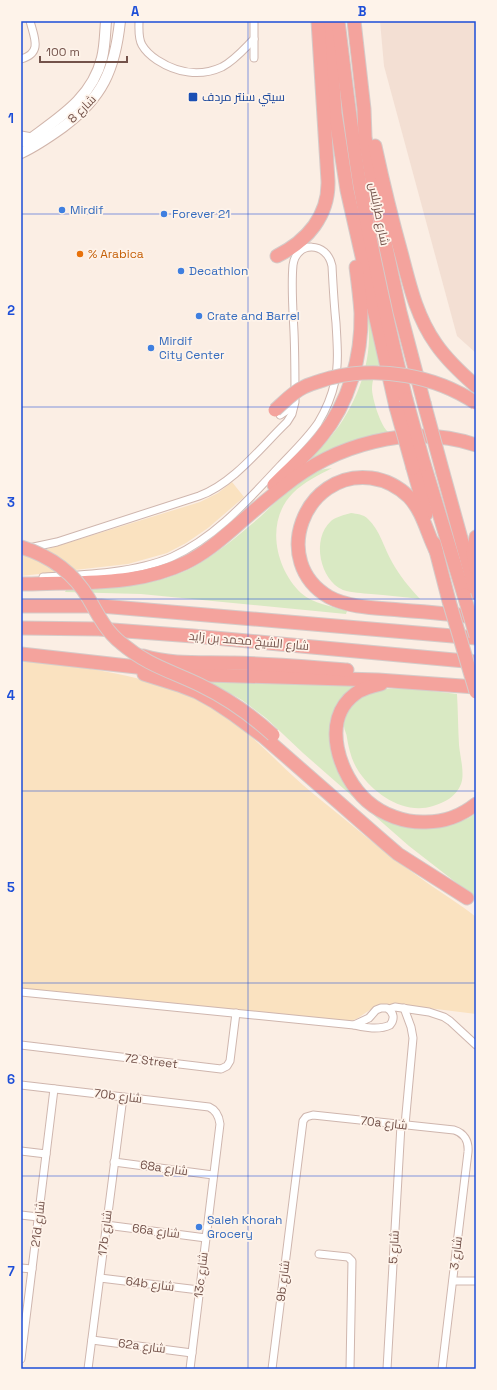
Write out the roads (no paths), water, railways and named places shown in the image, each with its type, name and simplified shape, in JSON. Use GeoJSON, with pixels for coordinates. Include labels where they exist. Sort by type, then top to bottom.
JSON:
{"type":"FeatureCollection","features":[{"type":"Feature","properties":{"kind":"highway"},"geometry":{"type":"LineString","coordinates":[[277,256],[298,244],[315,226],[324,208],[328,190],[318,21]]}},
{"type":"Feature","properties":{"kind":"highway"},"geometry":{"type":"LineString","coordinates":[[329,21],[335,113],[347,190],[396,407],[418,466],[473,588]]}},
{"type":"Feature","properties":{"kind":"highway","name":"شارع طرابلس"},"geometry":{"type":"LineString","coordinates":[[338,21],[360,186],[384,308],[406,399],[418,466]]}},
{"type":"Feature","properties":{"kind":"highway","name":"شارع طرابلس"},"geometry":{"type":"LineString","coordinates":[[354,21],[364,110],[365,138],[375,198],[400,312],[473,588]]}},
{"type":"Feature","properties":{"kind":"highway"},"geometry":{"type":"LineString","coordinates":[[364,110],[372,135],[386,200],[409,285],[420,316],[433,340],[446,358],[476,386]]}},
{"type":"Feature","properties":{"kind":"highway"},"geometry":{"type":"LineString","coordinates":[[234,528],[259,499],[321,437],[342,404],[349,387],[359,349],[361,317],[360,299],[349,220],[347,190]]}},
{"type":"Feature","properties":{"kind":"highway"},"geometry":{"type":"LineString","coordinates":[[277,411],[296,392],[309,384],[338,376],[369,373],[406,375],[427,380],[449,388],[476,404]]}},
{"type":"Feature","properties":{"kind":"highway"},"geometry":{"type":"LineString","coordinates":[[21,584],[106,582],[147,576],[166,571],[185,563],[212,547],[298,475],[328,458],[356,447],[394,438],[412,436],[449,438],[476,445]]}},
{"type":"Feature","properties":{"kind":"highway"},"geometry":{"type":"LineString","coordinates":[[418,466],[436,551],[476,692]]}},
{"type":"Feature","properties":{"kind":"highway"},"geometry":{"type":"LineString","coordinates":[[436,551],[419,511],[414,503],[400,490],[384,481],[375,479],[349,479],[340,481],[326,489],[308,508],[299,531],[298,548],[302,565],[318,589],[336,600],[349,604],[378,608],[476,617]]}},
{"type":"Feature","properties":{"kind":"highway"},"geometry":{"type":"LineString","coordinates":[[476,537],[473,552],[473,588],[476,637]]}},
{"type":"Feature","properties":{"kind":"highway"},"geometry":{"type":"LineString","coordinates":[[21,548],[48,558],[71,576],[84,591],[99,618],[108,630],[131,651],[155,666],[200,685],[226,699],[250,715],[373,823],[471,902]]}},
{"type":"Feature","properties":{"kind":"highway","name":"شارع الشيخ محمد بن زايد"},"geometry":{"type":"LineString","coordinates":[[21,606],[101,606],[476,637]]}},
{"type":"Feature","properties":{"kind":"highway","name":"شارع الشيخ محمد بن زايد"},"geometry":{"type":"LineString","coordinates":[[21,628],[99,628],[476,662]]}},
{"type":"Feature","properties":{"kind":"highway"},"geometry":{"type":"LineString","coordinates":[[131,651],[149,658],[169,662],[234,663],[476,681]]}},
{"type":"Feature","properties":{"kind":"highway"},"geometry":{"type":"LineString","coordinates":[[21,654],[208,675],[378,680],[476,687]]}},
{"type":"Feature","properties":{"kind":"highway"},"geometry":{"type":"LineString","coordinates":[[101,662],[179,685],[220,705],[264,737],[398,854],[471,902]]}},
{"type":"Feature","properties":{"kind":"highway"},"geometry":{"type":"LineString","coordinates":[[405,682],[382,684],[362,690],[351,698],[342,709],[336,734],[341,760],[349,778],[360,794],[376,807],[393,816],[412,822],[448,820],[466,812],[476,804]]}},
{"type":"Feature","properties":{"kind":"street"},"geometry":{"type":"LineString","coordinates":[[23,59],[33,53],[35,44],[30,21]]}},
{"type":"Feature","properties":{"kind":"street","name":"شارع 8"},"geometry":{"type":"LineString","coordinates":[[21,142],[32,137],[73,106],[90,87],[99,68],[102,57],[105,42],[106,21]]}},
{"type":"Feature","properties":{"kind":"street","name":"شارع 8"},"geometry":{"type":"LineString","coordinates":[[21,153],[44,141],[81,113],[92,100],[105,82],[117,43],[120,21]]}},
{"type":"Feature","properties":{"kind":"street"},"geometry":{"type":"LineString","coordinates":[[138,21],[140,41],[148,53],[165,65],[183,72],[202,73],[222,66],[234,59],[254,39]]}},
{"type":"Feature","properties":{"kind":"street"},"geometry":{"type":"LineString","coordinates":[[254,21],[254,58]]}},
{"type":"Feature","properties":{"kind":"street"},"geometry":{"type":"LineString","coordinates":[[21,135],[32,137]]}},
{"type":"Feature","properties":{"kind":"street"},"geometry":{"type":"LineString","coordinates":[[21,548],[57,542],[171,506],[206,494],[226,482],[287,422],[293,411],[295,402],[292,294],[294,261],[298,254],[304,249],[312,247],[319,248],[328,255],[332,266],[337,369],[332,393],[322,415],[311,433],[216,530],[182,552],[160,562],[136,568],[21,579]]}},
{"type":"Feature","properties":{"kind":"street"},"geometry":{"type":"LineString","coordinates":[[277,411],[287,411],[290,407],[291,334],[293,321]]}},
{"type":"Feature","properties":{"kind":"street"},"geometry":{"type":"LineString","coordinates":[[21,992],[365,1027],[387,1026],[393,1019],[392,1014],[389,1010],[384,1008],[379,1009],[369,1018],[354,1025]]}},
{"type":"Feature","properties":{"kind":"street"},"geometry":{"type":"LineString","coordinates":[[389,1010],[395,1007],[404,1008],[444,1017],[476,1045]]}},
{"type":"Feature","properties":{"kind":"street","name":"شارع 5"},"geometry":{"type":"LineString","coordinates":[[387,1369],[403,1125],[413,1038],[411,1027],[404,1008]]}},
{"type":"Feature","properties":{"kind":"street","name":"72 Street"},"geometry":{"type":"LineString","coordinates":[[21,1045],[221,1069],[227,1066],[230,1061],[236,1013]]}},
{"type":"Feature","properties":{"kind":"street","name":"70b شارع"},"geometry":{"type":"LineString","coordinates":[[21,1085],[209,1108],[215,1111]]}},
{"type":"Feature","properties":{"kind":"street","name":"21d شارع"},"geometry":{"type":"LineString","coordinates":[[21,1359],[23,1332],[54,1089]]}},
{"type":"Feature","properties":{"kind":"street","name":"17b شارع"},"geometry":{"type":"LineString","coordinates":[[88,1369],[123,1097]]}},
{"type":"Feature","properties":{"kind":"street","name":"13c شارع"},"geometry":{"type":"LineString","coordinates":[[190,1369],[220,1124],[215,1111]]}},
{"type":"Feature","properties":{"kind":"street","name":"70a شارع"},"geometry":{"type":"LineString","coordinates":[[303,1121],[308,1116],[313,1115],[454,1130],[465,1137]]}},
{"type":"Feature","properties":{"kind":"street","name":"9b شارع"},"geometry":{"type":"LineString","coordinates":[[272,1369],[303,1121]]}},
{"type":"Feature","properties":{"kind":"street","name":"شارع 3"},"geometry":{"type":"LineString","coordinates":[[442,1369],[469,1147],[465,1137]]}},
{"type":"Feature","properties":{"kind":"street"},"geometry":{"type":"LineString","coordinates":[[21,1151],[46,1154]]}},
{"type":"Feature","properties":{"kind":"street","name":"68a شارع"},"geometry":{"type":"LineString","coordinates":[[114,1162],[213,1175]]}},
{"type":"Feature","properties":{"kind":"street"},"geometry":{"type":"LineString","coordinates":[[21,1215],[38,1217]]}},
{"type":"Feature","properties":{"kind":"street","name":"66a شارع"},"geometry":{"type":"LineString","coordinates":[[106,1225],[206,1238]]}},
{"type":"Feature","properties":{"kind":"street"},"geometry":{"type":"LineString","coordinates":[[319,1254],[348,1257],[352,1261],[350,1369]]}},
{"type":"Feature","properties":{"kind":"street"},"geometry":{"type":"LineString","coordinates":[[21,1268],[32,1269]]}},
{"type":"Feature","properties":{"kind":"street","name":"64b شارع"},"geometry":{"type":"LineString","coordinates":[[100,1278],[200,1290]]}},
{"type":"Feature","properties":{"kind":"street"},"geometry":{"type":"LineString","coordinates":[[453,1280],[467,1279],[476,1281]]}},
{"type":"Feature","properties":{"kind":"street","name":"62a شارع"},"geometry":{"type":"LineString","coordinates":[[92,1340],[192,1353]]}},
{"type":"Feature","properties":{"kind":"place","name":"سيتي سنتر مردف"},"geometry":{"type":"Point","coordinates":[193,97]}},
{"type":"Feature","properties":{"kind":"place","name":"Mirdif"},"geometry":{"type":"Point","coordinates":[62,210]}},
{"type":"Feature","properties":{"kind":"place","name":"Forever 21"},"geometry":{"type":"Point","coordinates":[164,214]}},
{"type":"Feature","properties":{"kind":"place","name":"% Arabica"},"geometry":{"type":"Point","coordinates":[80,254]}},
{"type":"Feature","properties":{"kind":"place","name":"Decathlon"},"geometry":{"type":"Point","coordinates":[181,271]}},
{"type":"Feature","properties":{"kind":"place","name":"Crate and Barrel"},"geometry":{"type":"Point","coordinates":[199,316]}},
{"type":"Feature","properties":{"kind":"place","name":"Mirdif City Center"},"geometry":{"type":"Point","coordinates":[151,348]}},
{"type":"Feature","properties":{"kind":"place","name":"Saleh Khorah Grocery"},"geometry":{"type":"Point","coordinates":[199,1227]}}]}
